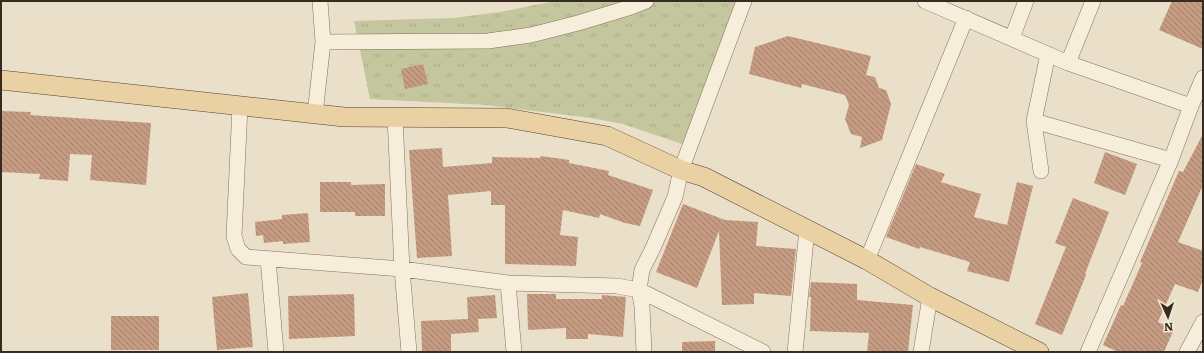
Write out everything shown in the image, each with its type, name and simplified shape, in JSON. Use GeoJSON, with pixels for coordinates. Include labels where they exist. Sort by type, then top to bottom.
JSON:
{"type":"FeatureCollection","features":[{"type":"Feature","properties":{"kind":"main road"},"geometry":{"type":"LineString","coordinates":[[1,80],[344,117],[507,118],[607,136],[681,170],[704,177],[868,260],[930,297],[1039,352]]}},
{"type":"Feature","properties":{"kind":"street"},"geometry":{"type":"LineString","coordinates":[[315,114],[323,42],[320,1]]}},
{"type":"Feature","properties":{"kind":"street"},"geometry":{"type":"LineString","coordinates":[[323,42],[488,41],[531,35],[578,23],[646,1]]}},
{"type":"Feature","properties":{"kind":"street"},"geometry":{"type":"LineString","coordinates":[[644,352],[642,306],[639,290],[642,270],[675,197],[681,170],[744,1]]}},
{"type":"Feature","properties":{"kind":"street"},"geometry":{"type":"LineString","coordinates":[[925,1],[1068,63],[1191,106]]}},
{"type":"Feature","properties":{"kind":"street"},"geometry":{"type":"LineString","coordinates":[[1012,38],[1026,1]]}},
{"type":"Feature","properties":{"kind":"street"},"geometry":{"type":"LineString","coordinates":[[1068,63],[1093,1]]}},
{"type":"Feature","properties":{"kind":"street"},"geometry":{"type":"LineString","coordinates":[[868,260],[966,18]]}},
{"type":"Feature","properties":{"kind":"street"},"geometry":{"type":"LineString","coordinates":[[1041,171],[1034,121],[1048,54]]}},
{"type":"Feature","properties":{"kind":"street"},"geometry":{"type":"LineString","coordinates":[[1088,352],[1171,160],[1191,106],[1201,88]]}},
{"type":"Feature","properties":{"kind":"street"},"geometry":{"type":"LineString","coordinates":[[240,106],[234,236],[238,249],[246,257],[402,269],[508,283],[617,286],[639,290],[763,352]]}},
{"type":"Feature","properties":{"kind":"street"},"geometry":{"type":"LineString","coordinates":[[395,117],[402,269],[408,352]]}},
{"type":"Feature","properties":{"kind":"street"},"geometry":{"type":"LineString","coordinates":[[1034,121],[1171,160]]}},
{"type":"Feature","properties":{"kind":"street"},"geometry":{"type":"LineString","coordinates":[[795,352],[807,230]]}},
{"type":"Feature","properties":{"kind":"street"},"geometry":{"type":"LineString","coordinates":[[268,259],[276,352]]}},
{"type":"Feature","properties":{"kind":"street"},"geometry":{"type":"LineString","coordinates":[[508,283],[514,352]]}},
{"type":"Feature","properties":{"kind":"street"},"geometry":{"type":"LineString","coordinates":[[921,352],[930,297]]}},
{"type":"Feature","properties":{"kind":"street"},"geometry":{"type":"LineString","coordinates":[[1187,352],[1203,322]]}},
{"type":"Feature","properties":{"kind":"green space"},"geometry":{"type":"Polygon","coordinates":[[[555,1],[742,1],[691,147],[623,124],[591,118],[486,105],[370,99],[354,21],[453,18],[500,12],[555,1]]]}},
{"type":"Feature","properties":{"kind":"building"},"geometry":{"type":"Polygon","coordinates":[[[1172,1],[1203,1],[1203,49],[1159,30],[1172,1]]]}},
{"type":"Feature","properties":{"kind":"building"},"geometry":{"type":"Polygon","coordinates":[[[788,36],[871,56],[866,75],[875,77],[879,88],[886,90],[891,104],[882,140],[860,148],[862,137],[851,134],[845,119],[849,105],[845,95],[802,84],[801,88],[749,74],[755,47],[788,36]]]}},
{"type":"Feature","properties":{"kind":"building"},"geometry":{"type":"Polygon","coordinates":[[[423,64],[428,84],[405,89],[401,69],[423,64]]]}},
{"type":"Feature","properties":{"kind":"building"},"geometry":{"type":"Polygon","coordinates":[[[1,111],[31,112],[30,115],[151,123],[146,185],[90,180],[92,155],[70,154],[68,181],[39,179],[40,174],[1,172],[1,111]]]}},
{"type":"Feature","properties":{"kind":"building"},"geometry":{"type":"Polygon","coordinates":[[[1203,134],[1203,185],[1178,242],[1203,251],[1203,279],[1198,292],[1175,284],[1158,322],[1174,329],[1164,352],[1118,352],[1103,345],[1121,305],[1123,306],[1142,263],[1140,262],[1179,171],[1183,172],[1203,134]]]}},
{"type":"Feature","properties":{"kind":"building"},"geometry":{"type":"Polygon","coordinates":[[[442,148],[443,167],[492,163],[492,157],[540,158],[541,156],[569,160],[569,163],[609,171],[608,175],[653,190],[640,226],[625,223],[600,214],[599,218],[563,210],[560,235],[578,237],[576,266],[505,264],[505,205],[491,205],[491,191],[448,195],[452,256],[417,258],[409,150],[442,148]]]}},
{"type":"Feature","properties":{"kind":"building"},"geometry":{"type":"Polygon","coordinates":[[[1105,152],[1137,164],[1125,195],[1094,183],[1105,152]]]}},
{"type":"Feature","properties":{"kind":"building"},"geometry":{"type":"Polygon","coordinates":[[[916,164],[945,174],[941,182],[981,194],[974,217],[1007,225],[1017,182],[1033,186],[1009,282],[967,271],[970,262],[920,247],[919,249],[886,237],[916,164]]]}},
{"type":"Feature","properties":{"kind":"building"},"geometry":{"type":"Polygon","coordinates":[[[320,182],[351,182],[351,185],[385,184],[385,216],[355,216],[355,212],[320,212],[320,182]]]}},
{"type":"Feature","properties":{"kind":"building"},"geometry":{"type":"Polygon","coordinates":[[[1073,198],[1109,212],[1062,335],[1035,324],[1066,247],[1055,243],[1073,198]]]}},
{"type":"Feature","properties":{"kind":"building"},"geometry":{"type":"Polygon","coordinates":[[[683,204],[725,220],[758,222],[756,246],[796,249],[791,296],[754,293],[754,304],[722,305],[719,231],[697,288],[656,272],[683,204]]]}},
{"type":"Feature","properties":{"kind":"building"},"geometry":{"type":"Polygon","coordinates":[[[308,213],[310,242],[283,244],[283,241],[264,243],[263,235],[256,236],[255,222],[282,219],[282,215],[308,213]]]}},
{"type":"Feature","properties":{"kind":"building"},"geometry":{"type":"Polygon","coordinates":[[[811,282],[857,284],[857,300],[913,305],[908,352],[867,352],[869,333],[810,331],[811,297],[809,297],[811,282]]]}},
{"type":"Feature","properties":{"kind":"building"},"geometry":{"type":"Polygon","coordinates":[[[248,293],[253,347],[217,350],[212,297],[248,293]]]}},
{"type":"Feature","properties":{"kind":"building"},"geometry":{"type":"Polygon","coordinates":[[[354,294],[355,336],[289,339],[288,296],[354,294]]]}},
{"type":"Feature","properties":{"kind":"building"},"geometry":{"type":"Polygon","coordinates":[[[527,294],[556,294],[556,299],[602,299],[602,295],[626,297],[623,337],[588,334],[588,339],[566,339],[566,328],[528,330],[527,294]]]}},
{"type":"Feature","properties":{"kind":"building"},"geometry":{"type":"Polygon","coordinates":[[[495,295],[497,318],[478,319],[479,332],[451,334],[451,352],[422,352],[421,321],[468,319],[467,297],[495,295]]]}},
{"type":"Feature","properties":{"kind":"building"},"geometry":{"type":"Polygon","coordinates":[[[111,316],[159,316],[159,350],[111,350],[111,316]]]}},
{"type":"Feature","properties":{"kind":"building"},"geometry":{"type":"Polygon","coordinates":[[[715,341],[715,352],[682,352],[682,342],[715,341]]]}}]}
